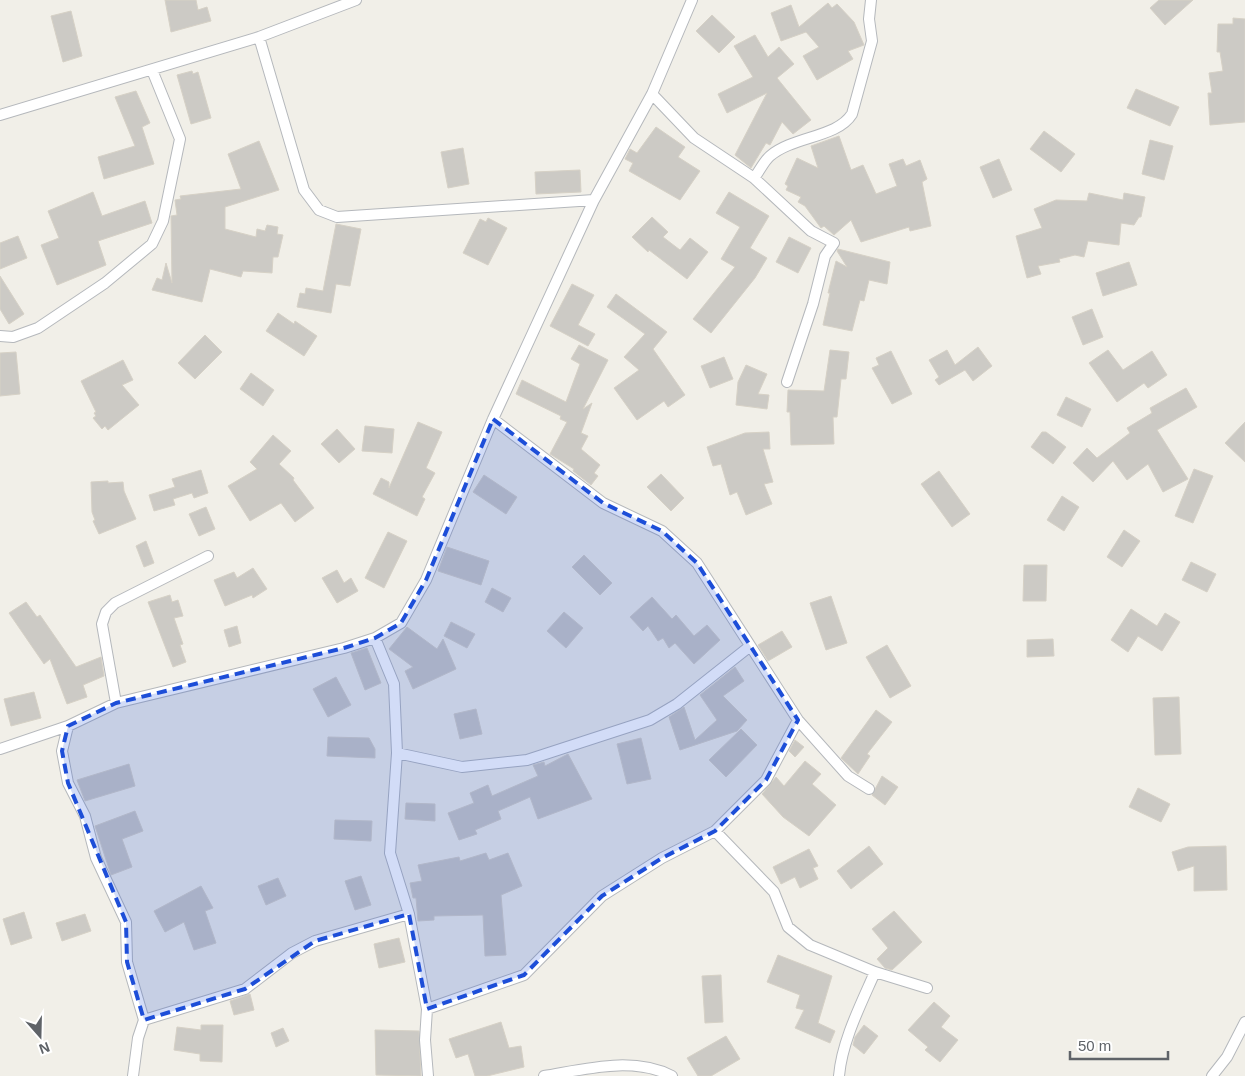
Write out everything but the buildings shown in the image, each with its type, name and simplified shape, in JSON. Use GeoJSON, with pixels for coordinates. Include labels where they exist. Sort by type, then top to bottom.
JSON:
{"type":"FeatureCollection","features":[{"type":"Feature","properties":{"kind":"street"},"geometry":{"type":"LineString","coordinates":[[0,115],[259,37],[356,0]]}},
{"type":"Feature","properties":{"kind":"street"},"geometry":{"type":"LineString","coordinates":[[0,749],[68,726],[116,703],[344,648],[375,638],[401,623],[418,594],[493,419],[594,200],[652,94],[692,0]]}},
{"type":"Feature","properties":{"kind":"street"},"geometry":{"type":"LineString","coordinates":[[754,178],[770,156],[798,141],[847,123],[852,114],[872,41],[869,19],[871,0]]}},
{"type":"Feature","properties":{"kind":"street"},"geometry":{"type":"LineString","coordinates":[[259,37],[304,190],[319,210],[337,217],[594,200]]}},
{"type":"Feature","properties":{"kind":"street"},"geometry":{"type":"LineString","coordinates":[[0,336],[14,337],[38,328],[105,283],[152,244],[164,221],[180,139],[152,70]]}},
{"type":"Feature","properties":{"kind":"street"},"geometry":{"type":"LineString","coordinates":[[652,94],[694,138],[754,178],[811,231],[834,243],[825,256],[813,304],[787,382]]}},
{"type":"Feature","properties":{"kind":"street"},"geometry":{"type":"LineString","coordinates":[[493,419],[603,503],[662,531],[697,563],[798,720],[848,776],[870,789]]}},
{"type":"Feature","properties":{"kind":"street"},"geometry":{"type":"LineString","coordinates":[[116,703],[102,624],[106,612],[115,603],[208,556]]}},
{"type":"Feature","properties":{"kind":"street"},"geometry":{"type":"LineString","coordinates":[[375,638],[394,684],[397,754],[390,853],[409,914],[427,1009],[425,1040],[428,1076]]}},
{"type":"Feature","properties":{"kind":"street"},"geometry":{"type":"LineString","coordinates":[[397,754],[462,767],[527,760],[650,720],[678,704],[750,647]]}},
{"type":"Feature","properties":{"kind":"street"},"geometry":{"type":"LineString","coordinates":[[427,1009],[524,976],[602,896],[662,858],[715,831],[766,780],[798,720]]}},
{"type":"Feature","properties":{"kind":"street"},"geometry":{"type":"LineString","coordinates":[[68,726],[62,751],[68,784],[85,816],[96,858],[126,922],[127,962],[144,1020],[138,1038],[133,1076]]}},
{"type":"Feature","properties":{"kind":"street"},"geometry":{"type":"LineString","coordinates":[[715,831],[774,892],[788,927],[810,945],[875,972],[927,988]]}},
{"type":"Feature","properties":{"kind":"street"},"geometry":{"type":"LineString","coordinates":[[144,1020],[245,989],[292,953],[314,940],[409,914]]}},
{"type":"Feature","properties":{"kind":"street"},"geometry":{"type":"LineString","coordinates":[[839,1076],[840,1065],[875,972]]}},
{"type":"Feature","properties":{"kind":"street"},"geometry":{"type":"LineString","coordinates":[[1212,1076],[1227,1056],[1245,1022]]}},
{"type":"Feature","properties":{"kind":"street"},"geometry":{"type":"LineString","coordinates":[[544,1076],[609,1065],[659,1069],[672,1076]]}},
{"type":"Feature","properties":{"kind":"highlighted area"},"geometry":{"type":"Polygon","coordinates":[[[493,419],[603,503],[662,531],[697,563],[798,720],[766,780],[715,831],[662,858],[602,896],[524,975],[427,1009],[409,914],[315,941],[245,989],[144,1020],[127,962],[126,922],[68,783],[62,751],[68,726],[116,703],[344,648],[375,638],[401,623],[426,580],[493,419]]]}}]}
